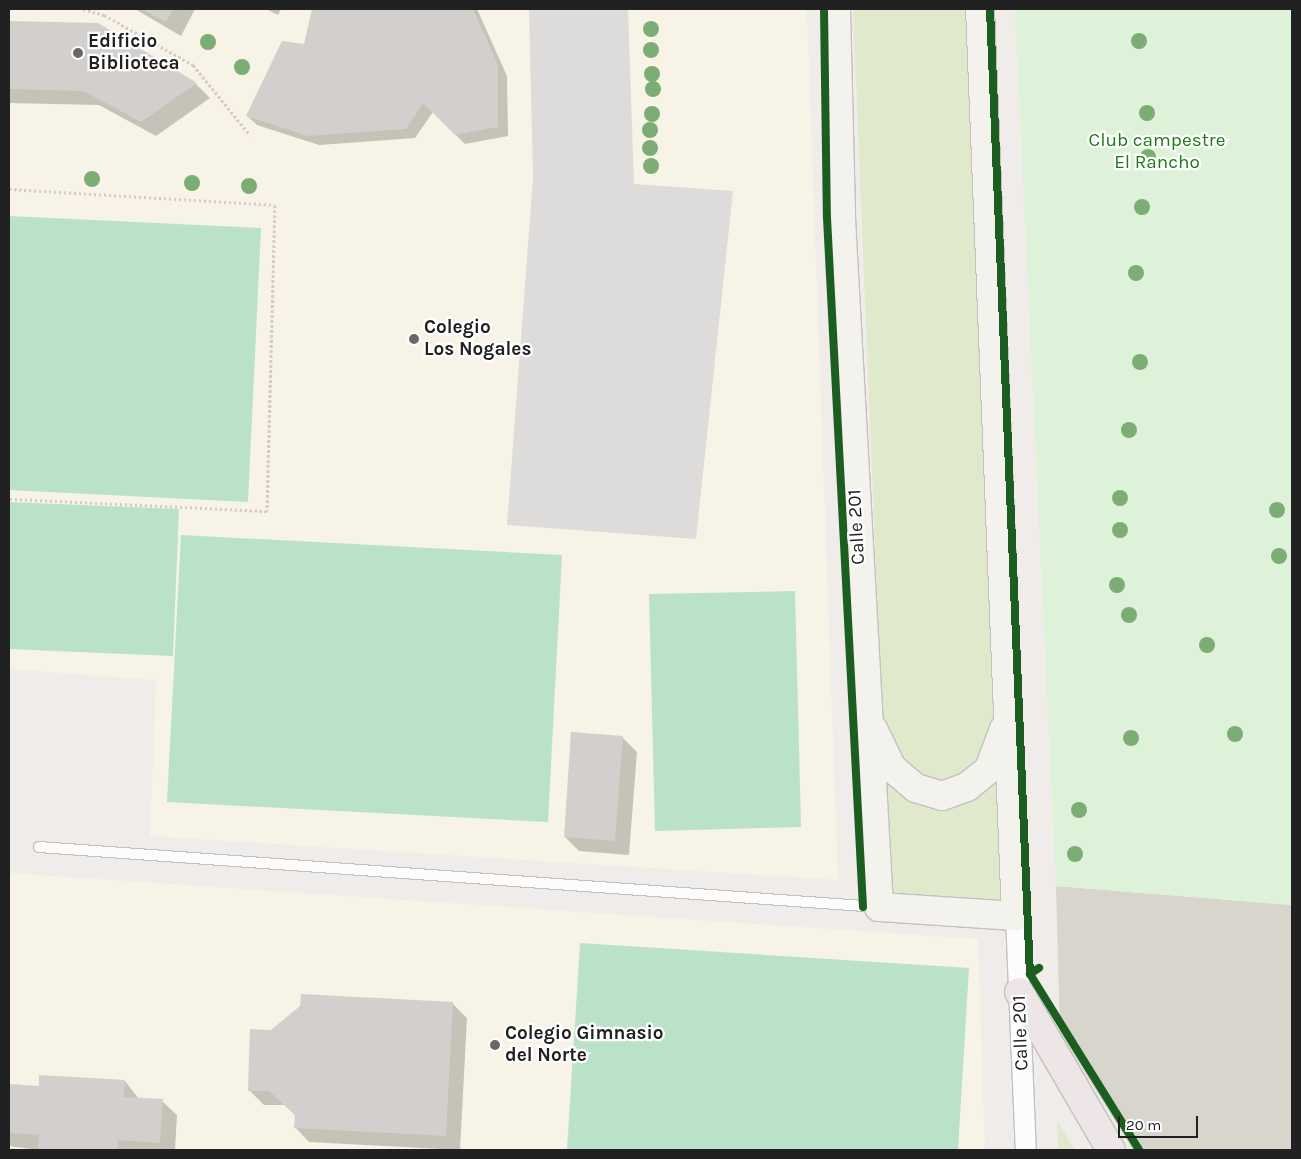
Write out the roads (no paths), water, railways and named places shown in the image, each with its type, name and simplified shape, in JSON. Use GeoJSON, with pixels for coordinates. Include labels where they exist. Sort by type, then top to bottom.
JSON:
{"type":"FeatureCollection","features":[{"type":"Feature","properties":{"kind":"highway"},"geometry":{"type":"LineString","coordinates":[[1020,992],[1110,1150]]}},
{"type":"Feature","properties":{"kind":"main road","name":"Calle 201"},"geometry":{"type":"LineString","coordinates":[[836,9],[841,219],[879,907]]}},
{"type":"Feature","properties":{"kind":"main road","name":"Calle 201"},"geometry":{"type":"LineString","coordinates":[[980,9],[1016,916]]}},
{"type":"Feature","properties":{"kind":"main road"},"geometry":{"type":"LineString","coordinates":[[867,711],[878,743],[892,768],[916,788],[942,796],[967,787],[989,769],[1002,741],[1008,710]]}},
{"type":"Feature","properties":{"kind":"main road"},"geometry":{"type":"LineString","coordinates":[[879,907],[1016,916]]}},
{"type":"Feature","properties":{"kind":"street","name":"Calle 201"},"geometry":{"type":"LineString","coordinates":[[1016,916],[1026,1150]]}},
{"type":"Feature","properties":{"kind":"lane"},"geometry":{"type":"LineString","coordinates":[[38,847],[879,907]]}},
{"type":"Feature","properties":{"kind":"place","name":"Edificio Biblioteca"},"geometry":{"type":"Point","coordinates":[78,53]}},
{"type":"Feature","properties":{"kind":"place","name":"Colegio Los Nogales"},"geometry":{"type":"Point","coordinates":[414,339]}},
{"type":"Feature","properties":{"kind":"place","name":"Colegio Gimnasio del Norte"},"geometry":{"type":"Point","coordinates":[495,1045]}},
{"type":"Feature","properties":{"kind":"park label","name":"Club campestre El Rancho"},"geometry":{"type":"Point","coordinates":[1157,152]}}]}
